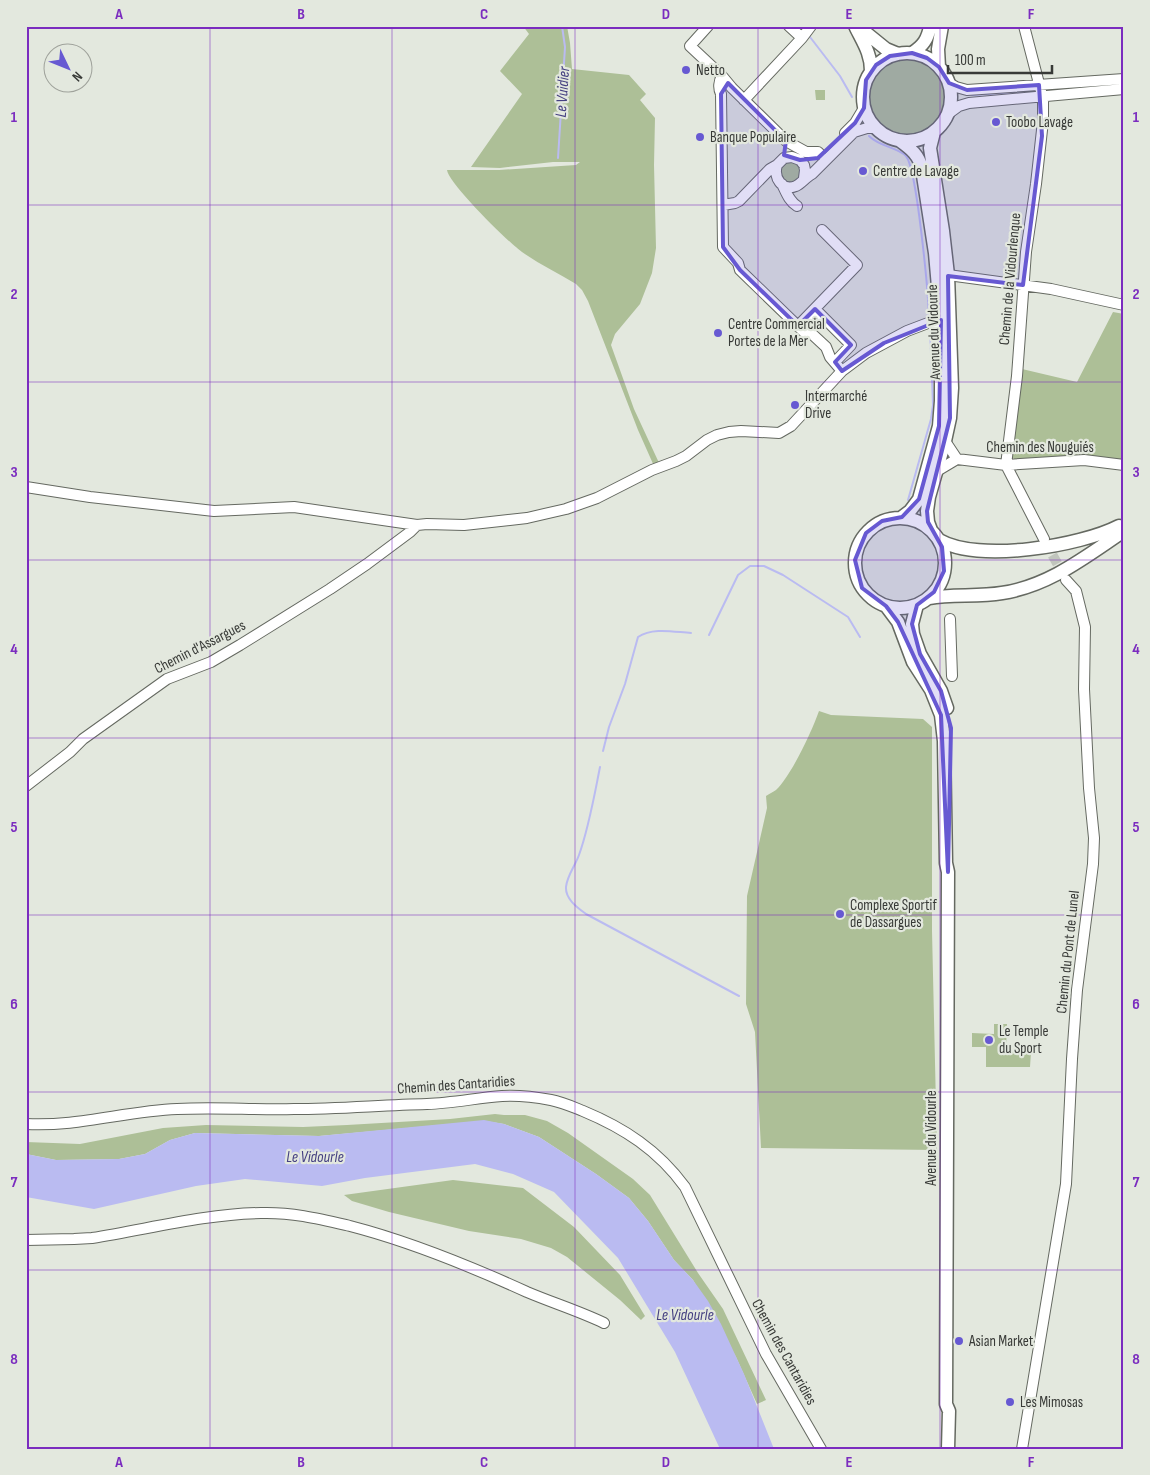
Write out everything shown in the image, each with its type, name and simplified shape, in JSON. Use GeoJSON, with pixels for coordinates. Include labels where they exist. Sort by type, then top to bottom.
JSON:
{"type":"FeatureCollection","features":[{"type":"Feature","properties":{"kind":"main road"},"geometry":{"type":"LineString","coordinates":[[855,26],[886,49],[898,54]]}},
{"type":"Feature","properties":{"kind":"main road"},"geometry":{"type":"LineString","coordinates":[[855,26],[869,53],[871,71]]}},
{"type":"Feature","properties":{"kind":"main road"},"geometry":{"type":"LineString","coordinates":[[912,53],[923,45],[929,34],[930,26]]}},
{"type":"Feature","properties":{"kind":"main road"},"geometry":{"type":"LineString","coordinates":[[939,67],[938,49],[942,26]]}},
{"type":"Feature","properties":{"kind":"main road"},"geometry":{"type":"LineString","coordinates":[[912,53],[927,58],[939,67],[948,83],[951,98],[948,114],[934,132],[915,141],[900,141],[882,134],[874,128],[864,108],[863,89],[871,71],[882,60],[898,54],[912,53]]}},
{"type":"Feature","properties":{"kind":"main road","name":"Avenue du Vidourle"},"geometry":{"type":"LineString","coordinates":[[934,132],[930,148],[948,276],[952,388],[950,418],[926,511],[928,522],[935,535]]}},
{"type":"Feature","properties":{"kind":"main road","name":"Avenue du Vidourle"},"geometry":{"type":"LineString","coordinates":[[900,141],[914,151],[922,169],[935,253],[941,321],[941,401],[939,426],[919,499],[910,512],[902,517]]}},
{"type":"Feature","properties":{"kind":"main road"},"geometry":{"type":"LineString","coordinates":[[935,535],[945,555],[944,570],[939,586],[929,598],[917,605],[898,608],[877,602],[862,588],[855,570],[856,555],[860,541],[866,532],[874,526],[892,518],[902,517],[920,522],[935,535],[955,547],[998,551],[1032,549],[1090,538],[1106,533],[1124,523]]}},
{"type":"Feature","properties":{"kind":"main road"},"geometry":{"type":"LineString","coordinates":[[929,598],[991,595],[1033,585],[1068,569],[1124,530]]}},
{"type":"Feature","properties":{"kind":"main road","name":"Avenue du Vidourle"},"geometry":{"type":"LineString","coordinates":[[917,605],[912,624],[913,634],[920,654],[941,691],[949,714],[951,728],[951,863],[948,872]]}},
{"type":"Feature","properties":{"kind":"main road","name":"Avenue du Vidourle"},"geometry":{"type":"LineString","coordinates":[[886,606],[898,622],[913,662],[931,690],[941,715],[944,741],[946,863],[948,872],[946,1404],[948,1411],[948,1449]]}},
{"type":"Feature","properties":{"kind":"main road","name":"Avenue du Vidourle"},"geometry":{"type":"LineString","coordinates":[[942,1449],[946,1404]]}},
{"type":"Feature","properties":{"kind":"street"},"geometry":{"type":"LineString","coordinates":[[708,26],[690,46],[786,141],[808,153],[818,152],[820,154]]}},
{"type":"Feature","properties":{"kind":"street"},"geometry":{"type":"LineString","coordinates":[[789,26],[802,38]]}},
{"type":"Feature","properties":{"kind":"street"},"geometry":{"type":"LineString","coordinates":[[744,100],[811,26]]}},
{"type":"Feature","properties":{"kind":"street"},"geometry":{"type":"LineString","coordinates":[[1024,26],[1039,85]]}},
{"type":"Feature","properties":{"kind":"street"},"geometry":{"type":"LineString","coordinates":[[948,83],[967,90],[1124,79]]}},
{"type":"Feature","properties":{"kind":"street"},"geometry":{"type":"LineString","coordinates":[[725,80],[719,81],[721,94],[723,247],[738,262],[740,270],[805,333],[812,334],[826,347],[830,357],[842,371]]}},
{"type":"Feature","properties":{"kind":"street","name":"Chemin de la Vidourlenque"},"geometry":{"type":"LineString","coordinates":[[1006,465],[1017,376],[1026,252],[1042,136],[1042,96],[1039,85]]}},
{"type":"Feature","properties":{"kind":"street"},"geometry":{"type":"LineString","coordinates":[[948,114],[959,106],[969,103],[1124,89]]}},
{"type":"Feature","properties":{"kind":"street"},"geometry":{"type":"LineString","coordinates":[[723,204],[739,201],[770,169],[781,161],[792,157],[799,159],[819,157],[855,123],[864,108]]}},
{"type":"Feature","properties":{"kind":"street"},"geometry":{"type":"LineString","coordinates":[[723,216],[730,214],[765,181],[780,182],[790,187],[802,181],[812,174],[854,132],[874,128]]}},
{"type":"Feature","properties":{"kind":"street"},"geometry":{"type":"LineString","coordinates":[[786,141],[781,161],[775,171],[789,199],[797,206],[796,198],[806,170],[799,159],[796,147]]}},
{"type":"Feature","properties":{"kind":"street"},"geometry":{"type":"LineString","coordinates":[[798,326],[857,265],[822,230]]}},
{"type":"Feature","properties":{"kind":"street"},"geometry":{"type":"LineString","coordinates":[[948,276],[1051,289],[1124,306]]}},
{"type":"Feature","properties":{"kind":"street"},"geometry":{"type":"LineString","coordinates":[[815,309],[851,345],[835,362]]}},
{"type":"Feature","properties":{"kind":"street"},"geometry":{"type":"LineString","coordinates":[[26,487],[90,497],[214,511],[294,507],[417,525],[464,525],[527,518],[596,498],[652,470],[686,456],[707,440],[723,434],[741,431],[779,433],[785,431],[842,371],[866,353],[928,322],[941,321]]}},
{"type":"Feature","properties":{"kind":"street"},"geometry":{"type":"LineString","coordinates":[[937,471],[957,459],[945,441]]}},
{"type":"Feature","properties":{"kind":"street","name":"Chemin des Nouguiés"},"geometry":{"type":"LineString","coordinates":[[957,459],[1006,465],[1084,460],[1124,465]]}},
{"type":"Feature","properties":{"kind":"street"},"geometry":{"type":"LineString","coordinates":[[1006,465],[1044,539]]}},
{"type":"Feature","properties":{"kind":"street","name":"Chemin d'Assargues"},"geometry":{"type":"LineString","coordinates":[[26,786],[70,752],[83,739],[167,679],[211,662],[240,645],[360,569],[417,525]]}},
{"type":"Feature","properties":{"kind":"street","name":"Chemin du Pont de Lunel"},"geometry":{"type":"LineString","coordinates":[[1022,1449],[1066,1184],[1077,990],[1093,864],[1094,838],[1089,788],[1084,689],[1085,627],[1076,591],[1066,580]]}},
{"type":"Feature","properties":{"kind":"street"},"geometry":{"type":"LineString","coordinates":[[950,619],[952,676]]}},
{"type":"Feature","properties":{"kind":"street","name":"Chemin des Cantaridies"},"geometry":{"type":"LineString","coordinates":[[26,1124],[69,1123],[123,1114],[175,1109],[293,1110],[458,1102],[502,1096],[524,1096],[553,1100],[594,1116],[625,1131],[652,1151],[672,1170],[685,1187],[771,1363],[822,1449]]}},
{"type":"Feature","properties":{"kind":"street"},"geometry":{"type":"LineString","coordinates":[[26,1240],[92,1238],[214,1216],[261,1213],[315,1217],[366,1230],[430,1251],[604,1323]]}},
{"type":"Feature","properties":{"kind":"highlighted area"},"geometry":{"type":"Polygon","coordinates":[[[912,53],[927,58],[939,67],[949,83],[967,90],[1039,85],[1042,136],[1023,285],[948,276],[950,418],[927,511],[928,522],[942,547],[944,571],[934,592],[917,605],[912,624],[920,654],[941,691],[951,728],[948,872],[941,715],[898,622],[886,606],[862,588],[855,560],[866,533],[882,521],[902,517],[919,499],[939,426],[941,320],[884,343],[842,371],[835,362],[851,345],[815,309],[798,326],[740,270],[723,247],[721,94],[728,83],[786,141],[784,155],[800,160],[818,158],[855,123],[864,108],[866,80],[876,65],[890,56],[912,53]]]}},
{"type":"Feature","properties":{"kind":"green space"},"geometry":{"type":"Polygon","coordinates":[[[523,26],[567,26],[572,69],[629,75],[646,94],[640,100],[655,118],[656,248],[652,273],[640,304],[615,334],[611,345],[634,409],[660,465],[654,466],[582,290],[576,284],[535,261],[515,246],[493,226],[457,187],[447,170],[499,170],[576,165],[580,162],[553,162],[500,168],[471,167],[522,94],[500,71],[529,34],[523,26]]]}},
{"type":"Feature","properties":{"kind":"green space"},"geometry":{"type":"Polygon","coordinates":[[[907,59],[922,62],[935,70],[943,83],[946,98],[943,113],[935,126],[922,134],[907,137],[892,134],[879,126],[871,113],[868,98],[871,83],[879,70],[892,62],[907,59]]]}},
{"type":"Feature","properties":{"kind":"green space"},"geometry":{"type":"Polygon","coordinates":[[[815,90],[825,90],[825,100],[816,100],[815,90]]]}},
{"type":"Feature","properties":{"kind":"green space"},"geometry":{"type":"Polygon","coordinates":[[[790,161],[798,164],[801,172],[798,180],[790,183],[782,180],[779,172],[782,164],[790,161]]]}},
{"type":"Feature","properties":{"kind":"green space"},"geometry":{"type":"Polygon","coordinates":[[[1113,312],[1124,314],[1124,463],[1017,461],[1009,455],[1022,369],[1077,382],[1113,312]]]}},
{"type":"Feature","properties":{"kind":"green space","name":"Complexe Sportif de Dassargues"},"geometry":{"type":"Polygon","coordinates":[[[819,711],[831,715],[923,719],[932,727],[932,931],[937,1150],[761,1148],[755,1032],[746,1004],[747,896],[767,808],[766,796],[776,790],[788,775],[819,711]]]}},
{"type":"Feature","properties":{"kind":"green space","name":"Le Temple du Sport"},"geometry":{"type":"Polygon","coordinates":[[[994,1024],[1007,1024],[1006,1052],[1031,1052],[1030,1067],[986,1067],[986,1047],[972,1047],[972,1033],[994,1034],[994,1024]]]}},
{"type":"Feature","properties":{"kind":"green space"},"geometry":{"type":"Polygon","coordinates":[[[495,1114],[525,1115],[547,1121],[568,1133],[633,1179],[650,1195],[698,1273],[723,1309],[766,1400],[757,1404],[736,1357],[693,1280],[674,1260],[648,1221],[629,1198],[539,1137],[504,1124],[485,1121],[319,1136],[195,1133],[170,1140],[145,1154],[119,1159],[56,1160],[26,1154],[26,1142],[80,1144],[163,1128],[206,1125],[303,1127],[450,1119],[495,1114]]]}},
{"type":"Feature","properties":{"kind":"green space"},"geometry":{"type":"Polygon","coordinates":[[[453,1180],[523,1188],[574,1227],[620,1275],[645,1316],[641,1320],[620,1300],[567,1257],[551,1248],[521,1239],[469,1231],[389,1212],[352,1201],[344,1195],[453,1180]]]}},
{"type":"Feature","properties":{"kind":"water","name":"Le Vidourle"},"geometry":{"type":"Polygon","coordinates":[[[484,1120],[504,1124],[539,1137],[629,1198],[648,1221],[674,1260],[693,1280],[708,1301],[744,1374],[774,1449],[720,1449],[675,1352],[618,1258],[554,1192],[513,1174],[475,1164],[365,1178],[322,1186],[245,1179],[196,1186],[94,1209],[26,1197],[26,1154],[56,1160],[119,1159],[145,1154],[170,1140],[195,1133],[319,1136],[484,1120]]]}},
{"type":"Feature","properties":{"kind":"waterway","name":"Le Vuidier"},"geometry":{"type":"LineString","coordinates":[[558,158],[565,47],[562,26]]}},
{"type":"Feature","properties":{"kind":"waterway"},"geometry":{"type":"LineString","coordinates":[[810,37],[840,76],[852,97]]}},
{"type":"Feature","properties":{"kind":"waterway"},"geometry":{"type":"LineString","coordinates":[[972,95],[1027,91]]}},
{"type":"Feature","properties":{"kind":"waterway"},"geometry":{"type":"LineString","coordinates":[[869,136],[873,140],[902,153],[906,156],[910,166],[918,206],[929,316]]}},
{"type":"Feature","properties":{"kind":"waterway"},"geometry":{"type":"LineString","coordinates":[[908,500],[931,419],[933,405],[930,328]]}},
{"type":"Feature","properties":{"kind":"waterway"},"geometry":{"type":"LineString","coordinates":[[709,635],[738,575],[750,566],[764,566],[783,575],[848,617],[860,637]]}},
{"type":"Feature","properties":{"kind":"waterway"},"geometry":{"type":"LineString","coordinates":[[603,751],[638,637],[657,631],[691,633]]}},
{"type":"Feature","properties":{"kind":"waterway"},"geometry":{"type":"LineString","coordinates":[[600,767],[586,834],[566,887],[570,899],[586,914],[739,996]]}},
{"type":"Feature","properties":{"kind":"tunnel"},"geometry":{"type":"LineString","coordinates":[[1045,542],[1065,577]]}},
{"type":"Feature","properties":{"kind":"place","name":"Netto"},"geometry":{"type":"Point","coordinates":[686,70]}},
{"type":"Feature","properties":{"kind":"place","name":"Toobo Lavage"},"geometry":{"type":"Point","coordinates":[996,122]}},
{"type":"Feature","properties":{"kind":"place","name":"Banque Populaire"},"geometry":{"type":"Point","coordinates":[700,137]}},
{"type":"Feature","properties":{"kind":"place","name":"Centre de Lavage"},"geometry":{"type":"Point","coordinates":[863,171]}},
{"type":"Feature","properties":{"kind":"place","name":"Centre Commercial Portes de la Mer"},"geometry":{"type":"Point","coordinates":[718,333]}},
{"type":"Feature","properties":{"kind":"place","name":"Intermarché Drive"},"geometry":{"type":"Point","coordinates":[795,405]}},
{"type":"Feature","properties":{"kind":"place","name":"Complexe Sportif de Dassargues"},"geometry":{"type":"Point","coordinates":[840,914]}},
{"type":"Feature","properties":{"kind":"place","name":"Le Temple du Sport"},"geometry":{"type":"Point","coordinates":[989,1040]}},
{"type":"Feature","properties":{"kind":"place","name":"Asian Market"},"geometry":{"type":"Point","coordinates":[959,1341]}},
{"type":"Feature","properties":{"kind":"place","name":"Les Mimosas"},"geometry":{"type":"Point","coordinates":[1010,1402]}}]}
